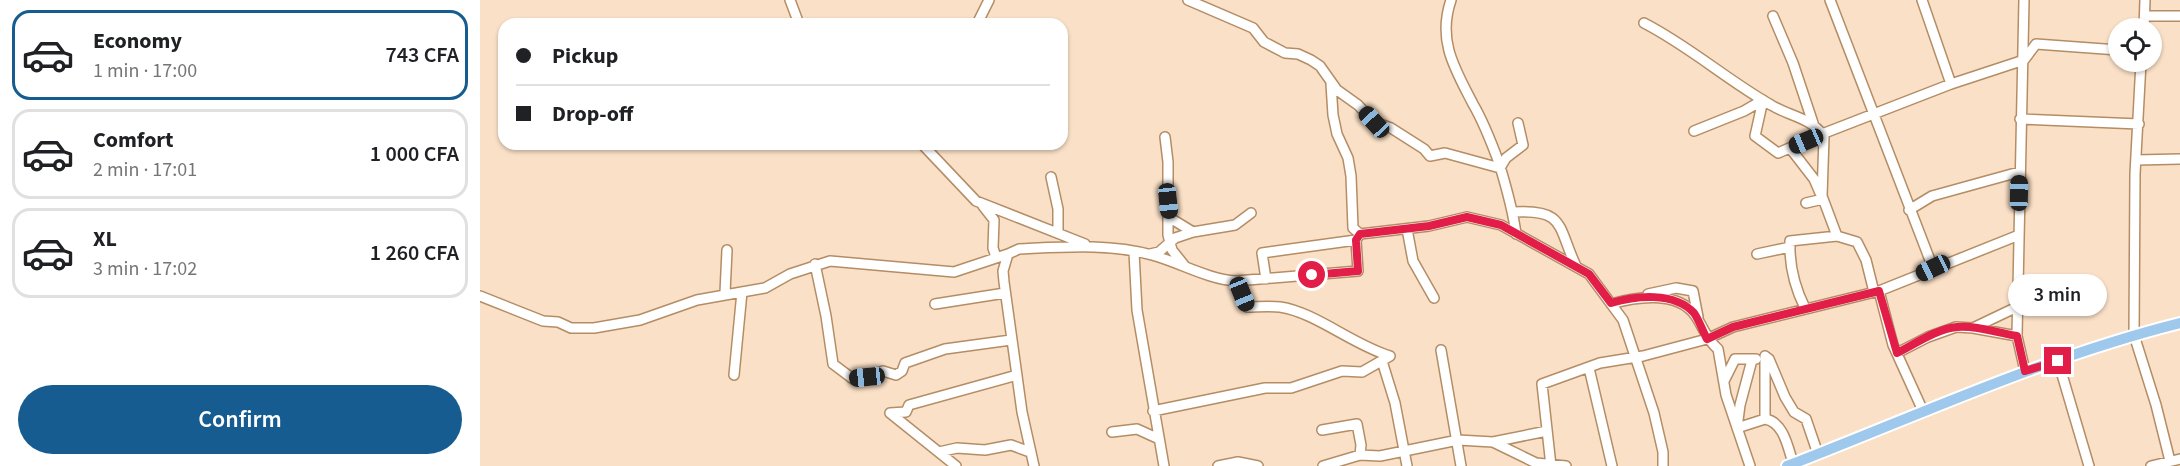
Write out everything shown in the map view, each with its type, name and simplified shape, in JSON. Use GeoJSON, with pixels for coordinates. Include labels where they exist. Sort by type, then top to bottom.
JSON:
{"type":"FeatureCollection","features":[{"type":"Feature","properties":{"kind":"main road"},"geometry":{"type":"LineString","coordinates":[[1790,465],[2025,371],[2134,335],[2180,323]]}},
{"type":"Feature","properties":{"kind":"street"},"geometry":{"type":"LineString","coordinates":[[790,0],[797,18]]}},
{"type":"Feature","properties":{"kind":"street"},"geometry":{"type":"LineString","coordinates":[[980,18],[989,0]]}},
{"type":"Feature","properties":{"kind":"street"},"geometry":{"type":"LineString","coordinates":[[1188,0],[1253,28],[1264,42],[1285,53],[1304,56],[1320,66],[1342,95],[1358,105],[1374,122],[1391,128],[1424,149],[1430,156],[1445,153],[1500,168]]}},
{"type":"Feature","properties":{"kind":"street"},"geometry":{"type":"LineString","coordinates":[[1451,0],[1448,11],[1448,51],[1457,76],[1473,103],[1500,168],[1513,212],[1516,234]]}},
{"type":"Feature","properties":{"kind":"street"},"geometry":{"type":"LineString","coordinates":[[1830,0],[1933,268]]}},
{"type":"Feature","properties":{"kind":"street"},"geometry":{"type":"LineString","coordinates":[[1922,0],[1951,84]]}},
{"type":"Feature","properties":{"kind":"street"},"geometry":{"type":"LineString","coordinates":[[2024,0],[2017,336],[2025,371]]}},
{"type":"Feature","properties":{"kind":"street"},"geometry":{"type":"LineString","coordinates":[[2145,0],[2145,16],[2180,16]]}},
{"type":"Feature","properties":{"kind":"street"},"geometry":{"type":"LineString","coordinates":[[1773,16],[1793,63],[1813,123],[1824,137],[1822,197]]}},
{"type":"Feature","properties":{"kind":"street"},"geometry":{"type":"LineString","coordinates":[[1644,23],[1670,36],[1763,99],[1813,123]]}},
{"type":"Feature","properties":{"kind":"street"},"geometry":{"type":"LineString","coordinates":[[1763,99],[1755,136],[1778,153],[1951,84],[2024,60],[2036,44],[2108,49]]}},
{"type":"Feature","properties":{"kind":"street"},"geometry":{"type":"LineString","coordinates":[[2141,72],[2134,335],[2156,405],[2169,461]]}},
{"type":"Feature","properties":{"kind":"street"},"geometry":{"type":"LineString","coordinates":[[480,296],[543,321],[558,322],[571,328],[594,328],[640,320],[725,293],[765,288],[789,274],[830,261],[954,272],[1018,249],[1091,246],[1150,254],[1218,280],[1236,281],[1358,271],[1358,237],[1353,228],[1352,176],[1348,158],[1337,134],[1331,82]]}},
{"type":"Feature","properties":{"kind":"street"},"geometry":{"type":"LineString","coordinates":[[1694,131],[1744,111],[1763,99]]}},
{"type":"Feature","properties":{"kind":"street"},"geometry":{"type":"LineString","coordinates":[[2020,119],[2139,124]]}},
{"type":"Feature","properties":{"kind":"street"},"geometry":{"type":"LineString","coordinates":[[1500,168],[1506,158],[1523,145],[1518,123]]}},
{"type":"Feature","properties":{"kind":"street"},"geometry":{"type":"LineString","coordinates":[[1165,137],[1170,244],[1185,266]]}},
{"type":"Feature","properties":{"kind":"street"},"geometry":{"type":"LineString","coordinates":[[1790,148],[1814,179],[1837,236]]}},
{"type":"Feature","properties":{"kind":"street"},"geometry":{"type":"LineString","coordinates":[[928,150],[976,201],[990,212],[994,220],[993,248],[996,257]]}},
{"type":"Feature","properties":{"kind":"street"},"geometry":{"type":"LineString","coordinates":[[2137,160],[2180,159]]}},
{"type":"Feature","properties":{"kind":"street"},"geometry":{"type":"LineString","coordinates":[[1909,210],[1932,196],[2019,172]]}},
{"type":"Feature","properties":{"kind":"street"},"geometry":{"type":"LineString","coordinates":[[1051,177],[1058,209],[1058,233]]}},
{"type":"Feature","properties":{"kind":"street"},"geometry":{"type":"LineString","coordinates":[[1806,203],[1822,197]]}},
{"type":"Feature","properties":{"kind":"street"},"geometry":{"type":"LineString","coordinates":[[976,201],[1091,246]]}},
{"type":"Feature","properties":{"kind":"street"},"geometry":{"type":"LineString","coordinates":[[1513,212],[1534,211],[1553,217],[1559,222],[1562,237],[1576,267]]}},
{"type":"Feature","properties":{"kind":"street"},"geometry":{"type":"LineString","coordinates":[[1150,254],[1159,252],[1175,237],[1235,225],[1251,213]]}},
{"type":"Feature","properties":{"kind":"street"},"geometry":{"type":"LineString","coordinates":[[1266,279],[1262,253],[1467,217],[1501,225],[1589,274],[1623,320],[1654,413],[1663,452],[1663,466]]}},
{"type":"Feature","properties":{"kind":"street"},"geometry":{"type":"LineString","coordinates":[[1170,218],[1193,232]]}},
{"type":"Feature","properties":{"kind":"street"},"geometry":{"type":"LineString","coordinates":[[1407,229],[1413,261],[1434,298]]}},
{"type":"Feature","properties":{"kind":"street"},"geometry":{"type":"LineString","coordinates":[[1551,466],[1542,384],[1600,363],[1635,358],[1707,339],[1733,327],[1877,291],[2019,235]]}},
{"type":"Feature","properties":{"kind":"street"},"geometry":{"type":"LineString","coordinates":[[1805,308],[1796,290],[1790,261],[1790,241],[1837,236],[1857,242],[1866,260],[1897,353],[1923,411]]}},
{"type":"Feature","properties":{"kind":"street"},"geometry":{"type":"LineString","coordinates":[[1757,254],[1790,247]]}},
{"type":"Feature","properties":{"kind":"street"},"geometry":{"type":"LineString","coordinates":[[725,293],[727,250]]}},
{"type":"Feature","properties":{"kind":"street"},"geometry":{"type":"LineString","coordinates":[[1134,252],[1137,310],[1164,466]]}},
{"type":"Feature","properties":{"kind":"street"},"geometry":{"type":"LineString","coordinates":[[1008,254],[1003,271],[1005,293],[1011,340],[1034,466]]}},
{"type":"Feature","properties":{"kind":"street"},"geometry":{"type":"LineString","coordinates":[[815,264],[833,364],[853,379],[867,377],[883,370],[896,375],[902,371],[906,363],[945,349],[1011,340]]}},
{"type":"Feature","properties":{"kind":"street"},"geometry":{"type":"LineString","coordinates":[[1153,411],[1265,388],[1291,388],[1342,371],[1362,372],[1390,356],[1355,342],[1301,313],[1280,307],[1247,307],[1236,281]]}},
{"type":"Feature","properties":{"kind":"street"},"geometry":{"type":"LineString","coordinates":[[1611,303],[1676,288],[1693,291],[1698,323]]}},
{"type":"Feature","properties":{"kind":"street"},"geometry":{"type":"LineString","coordinates":[[734,375],[742,292]]}},
{"type":"Feature","properties":{"kind":"street"},"geometry":{"type":"LineString","coordinates":[[934,304],[1005,293]]}},
{"type":"Feature","properties":{"kind":"street"},"geometry":{"type":"LineString","coordinates":[[1634,297],[1658,298],[1680,304],[1694,313],[1707,339],[1718,349],[1724,381],[1750,466]]}},
{"type":"Feature","properties":{"kind":"street"},"geometry":{"type":"LineString","coordinates":[[1973,328],[2017,307]]}},
{"type":"Feature","properties":{"kind":"street"},"geometry":{"type":"LineString","coordinates":[[1897,353],[1928,337],[1956,327],[2017,336]]}},
{"type":"Feature","properties":{"kind":"street"},"geometry":{"type":"LineString","coordinates":[[1441,350],[1461,466]]}},
{"type":"Feature","properties":{"kind":"street"},"geometry":{"type":"LineString","coordinates":[[1724,381],[1735,359],[1752,360],[1765,356]]}},
{"type":"Feature","properties":{"kind":"street"},"geometry":{"type":"LineString","coordinates":[[1765,356],[1765,419]]}},
{"type":"Feature","properties":{"kind":"street"},"geometry":{"type":"LineString","coordinates":[[1765,356],[1769,359],[1794,412],[1806,419],[1818,454]]}},
{"type":"Feature","properties":{"kind":"street"},"geometry":{"type":"LineString","coordinates":[[1737,428],[1740,405],[1752,360]]}},
{"type":"Feature","properties":{"kind":"street"},"geometry":{"type":"LineString","coordinates":[[1382,361],[1395,403],[1407,466]]}},
{"type":"Feature","properties":{"kind":"street"},"geometry":{"type":"LineString","coordinates":[[2058,361],[2089,466]]}},
{"type":"Feature","properties":{"kind":"street"},"geometry":{"type":"LineString","coordinates":[[1589,368],[1612,466]]}},
{"type":"Feature","properties":{"kind":"street"},"geometry":{"type":"LineString","coordinates":[[956,466],[890,414],[906,412],[909,405],[1017,375]]}},
{"type":"Feature","properties":{"kind":"street"},"geometry":{"type":"LineString","coordinates":[[1737,428],[1765,419],[1773,420],[1780,428],[1790,465]]}},
{"type":"Feature","properties":{"kind":"street"},"geometry":{"type":"LineString","coordinates":[[1322,430],[1357,424],[1361,445],[1360,455]]}},
{"type":"Feature","properties":{"kind":"street"},"geometry":{"type":"LineString","coordinates":[[1112,432],[1137,429],[1159,439]]}},
{"type":"Feature","properties":{"kind":"street"},"geometry":{"type":"LineString","coordinates":[[1323,466],[1360,455],[1380,461],[1403,450],[1458,440],[1493,442],[1547,431]]}},
{"type":"Feature","properties":{"kind":"street"},"geometry":{"type":"LineString","coordinates":[[1493,442],[1536,463],[1566,466]]}},
{"type":"Feature","properties":{"kind":"street"},"geometry":{"type":"LineString","coordinates":[[939,452],[957,448],[985,450],[1011,445],[1030,452]]}},
{"type":"Feature","properties":{"kind":"street"},"geometry":{"type":"LineString","coordinates":[[2151,466],[2180,459]]}},
{"type":"Feature","properties":{"kind":"street"},"geometry":{"type":"LineString","coordinates":[[1218,466],[1239,464],[1258,466]]}},
{"type":"Feature","properties":{"kind":"route"},"geometry":{"type":"LineString","coordinates":[[1312,275],[1358,271],[1356,240],[1360,234],[1429,226],[1467,217],[1501,225],[1589,274],[1611,303],[1634,297],[1658,298],[1680,304],[1694,313],[1707,339],[1733,327],[1879,291],[1897,353],[1928,337],[1956,327],[2017,336],[2025,371],[2058,361]]}}]}
